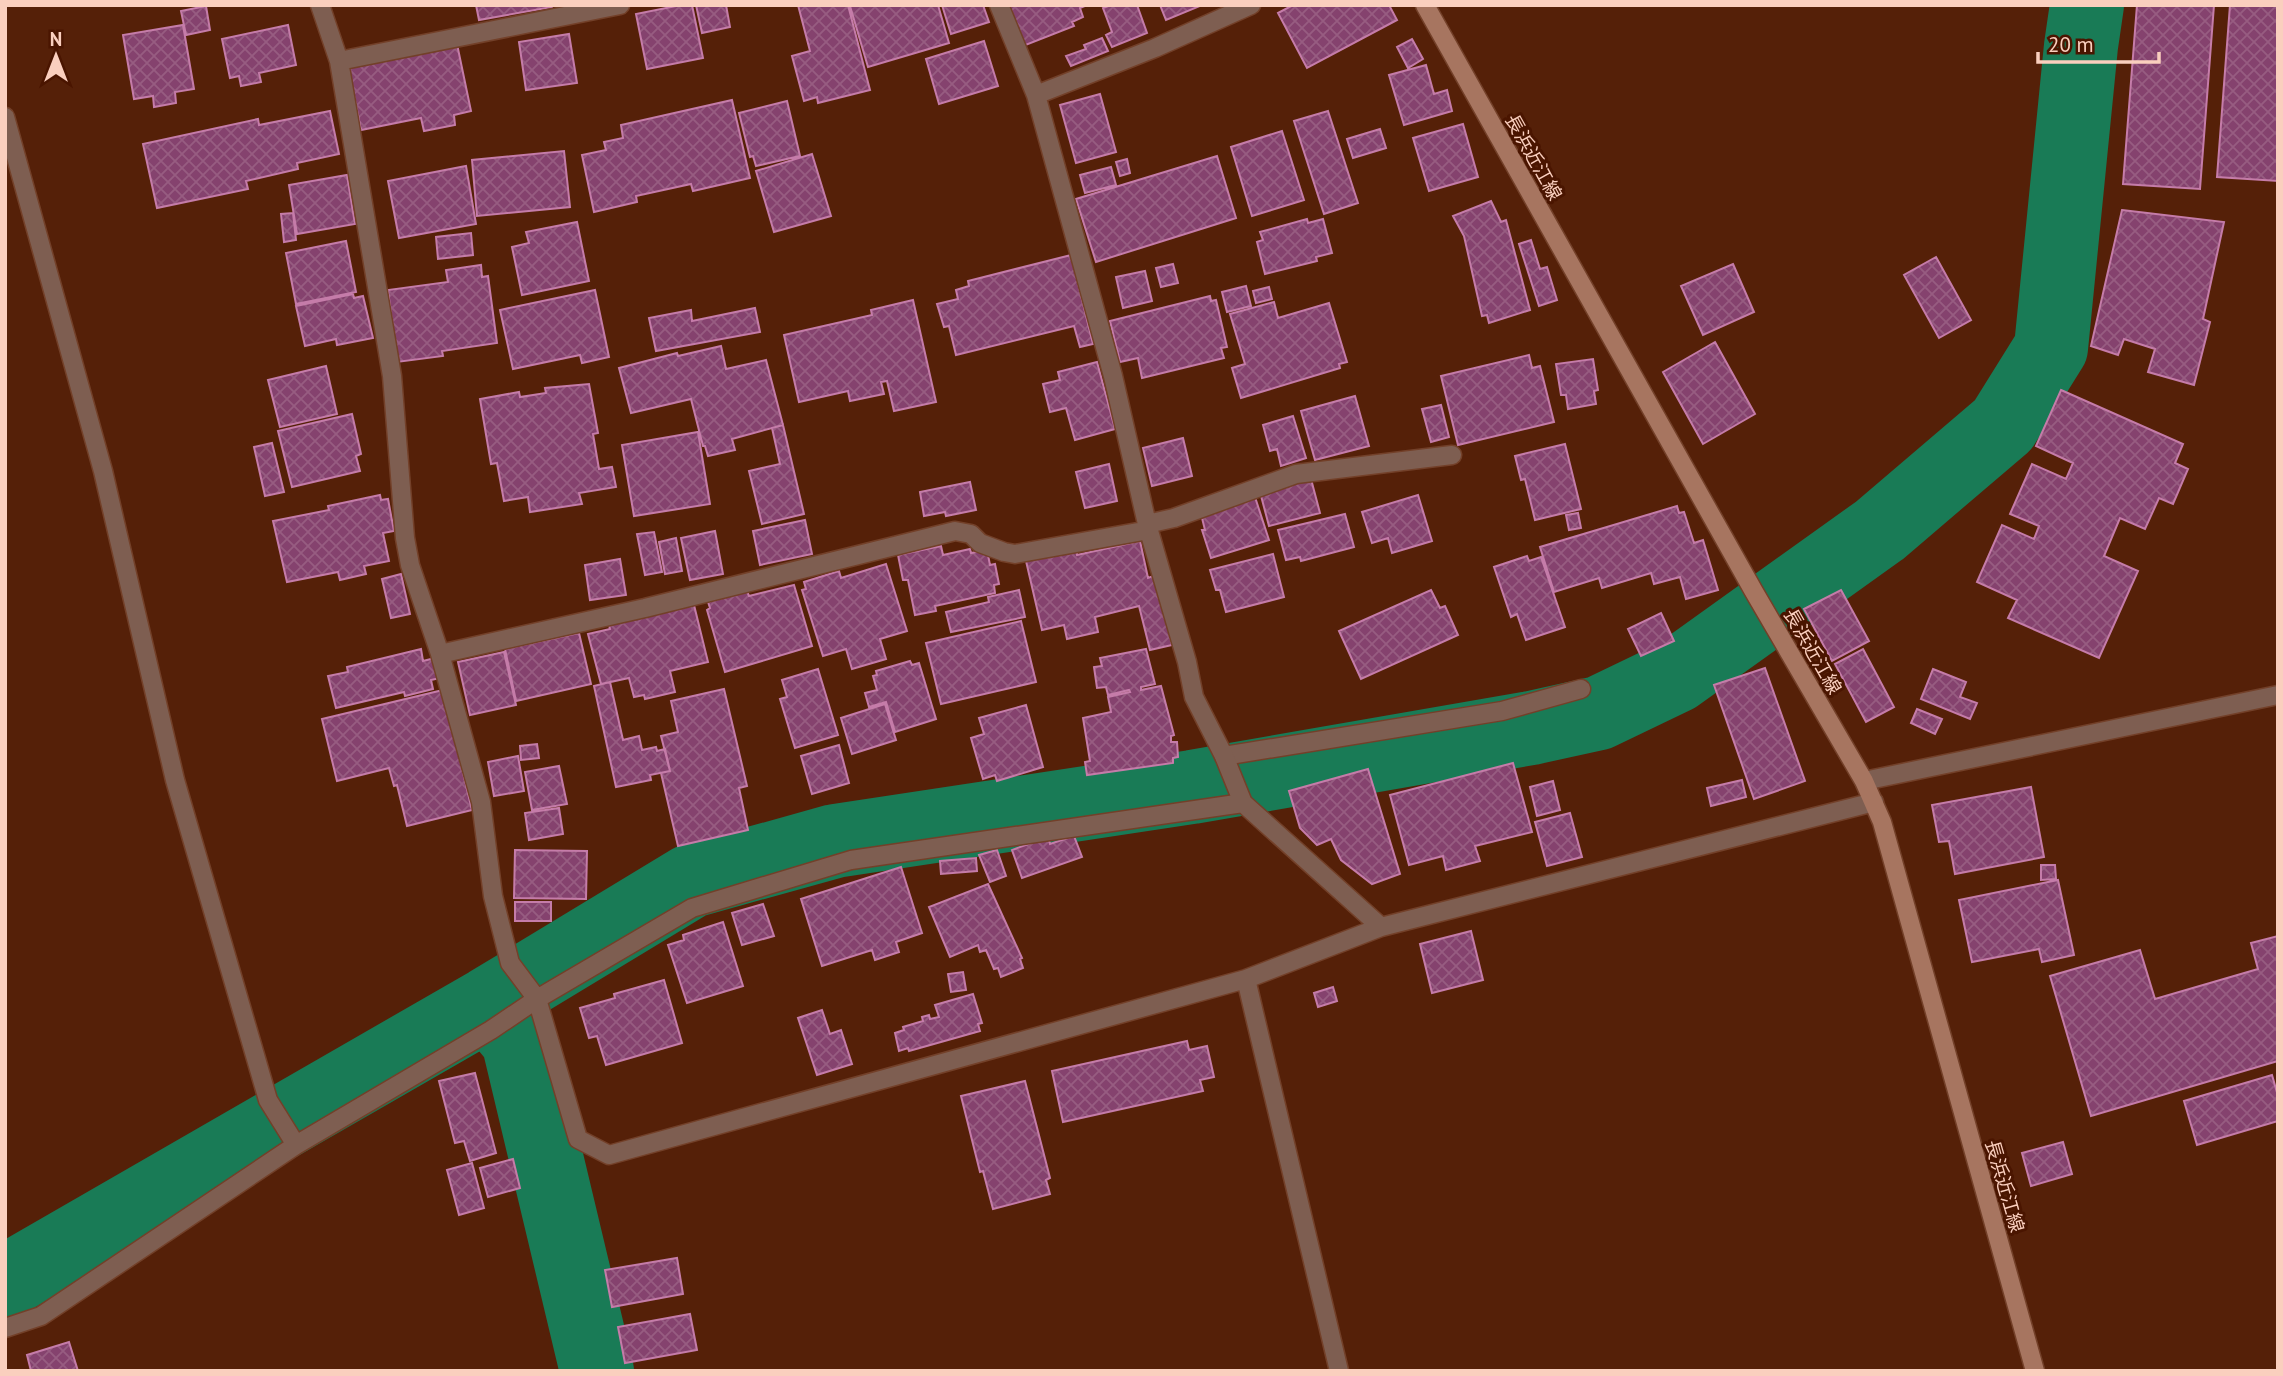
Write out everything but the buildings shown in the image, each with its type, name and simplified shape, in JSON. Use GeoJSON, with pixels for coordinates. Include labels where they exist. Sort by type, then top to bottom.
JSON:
{"type":"FeatureCollection","features":[{"type":"Feature","properties":{"kind":"main road","name":"長浜近江線"},"geometry":{"type":"LineString","coordinates":[[1425,5],[1874,802],[1882,822],[2035,1371]]}},
{"type":"Feature","properties":{"kind":"street"},"geometry":{"type":"LineString","coordinates":[[320,5],[339,61],[392,376],[405,538],[410,565],[440,653],[481,802],[493,896],[510,963],[533,993],[578,1139],[608,1155],[1245,979],[1381,927],[1874,802]]}},
{"type":"Feature","properties":{"kind":"street"},"geometry":{"type":"LineString","coordinates":[[339,61],[620,5]]}},
{"type":"Feature","properties":{"kind":"street"},"geometry":{"type":"LineString","coordinates":[[999,5],[1036,95],[1113,376],[1148,527],[1194,696],[1241,797],[1381,927]]}},
{"type":"Feature","properties":{"kind":"street"},"geometry":{"type":"LineString","coordinates":[[1036,95],[1155,48],[1251,5]]}},
{"type":"Feature","properties":{"kind":"street"},"geometry":{"type":"LineString","coordinates":[[5,117],[103,471],[175,780],[268,1100],[293,1139]]}},
{"type":"Feature","properties":{"kind":"street"},"geometry":{"type":"LineString","coordinates":[[440,653],[645,608],[955,531],[971,534],[980,542],[1015,554],[1148,527],[1296,474],[1452,455]]}},
{"type":"Feature","properties":{"kind":"street"},"geometry":{"type":"LineString","coordinates":[[1225,760],[1502,711],[1581,688]]}},
{"type":"Feature","properties":{"kind":"street"},"geometry":{"type":"LineString","coordinates":[[1864,781],[2278,695]]}},
{"type":"Feature","properties":{"kind":"street"},"geometry":{"type":"LineString","coordinates":[[5,1342],[293,1139],[521,1012],[533,993],[692,908],[851,860],[1241,797]]}},
{"type":"Feature","properties":{"kind":"street"},"geometry":{"type":"LineString","coordinates":[[1245,979],[1339,1371]]}},
{"type":"Feature","properties":{"kind":"street"},"geometry":{"type":"LineString","coordinates":[[5,1328],[41,1315]]}},
{"type":"Feature","properties":{"kind":"waterway"},"geometry":{"type":"LineString","coordinates":[[5,1282],[488,1004],[691,881],[835,841],[1192,787],[1531,728],[1599,713],[1676,676],[1880,530],[2003,425],[2051,348],[2087,5]]}},
{"type":"Feature","properties":{"kind":"waterway"},"geometry":{"type":"LineString","coordinates":[[488,1004],[518,1040],[597,1371]]}}]}
